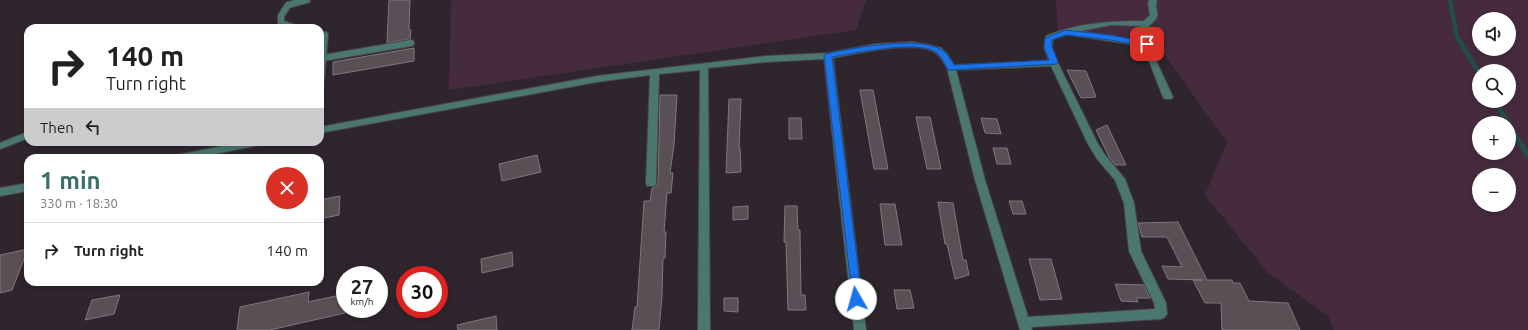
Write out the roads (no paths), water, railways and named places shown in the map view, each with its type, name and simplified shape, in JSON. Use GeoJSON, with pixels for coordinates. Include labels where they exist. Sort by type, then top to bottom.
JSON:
{"type":"FeatureCollection","features":[{"type":"Feature","properties":{"kind":"street"},"geometry":{"type":"LineString","coordinates":[[1153,0],[1151,4],[1154,16],[1143,29],[1147,44],[1168,97]]}},
{"type":"Feature","properties":{"kind":"street"},"geometry":{"type":"LineString","coordinates":[[324,129],[597,79],[766,59],[828,56],[875,48],[919,46],[938,50],[946,57],[951,68],[980,180],[1024,326],[1111,316],[1161,314],[1160,303],[1135,251],[1128,203],[1120,179],[1097,151],[1048,47],[1049,38],[1065,32],[1111,23],[1146,24]]}},
{"type":"Feature","properties":{"kind":"street"},"geometry":{"type":"LineString","coordinates":[[1065,32],[1110,37],[1147,44]]}},
{"type":"Feature","properties":{"kind":"street"},"geometry":{"type":"LineString","coordinates":[[828,56],[860,330]]}},
{"type":"Feature","properties":{"kind":"street"},"geometry":{"type":"LineString","coordinates":[[951,68],[1054,62]]}},
{"type":"Feature","properties":{"kind":"street"},"geometry":{"type":"LineString","coordinates":[[704,66],[704,330]]}},
{"type":"Feature","properties":{"kind":"street"},"geometry":{"type":"LineString","coordinates":[[651,183],[655,72]]}},
{"type":"Feature","properties":{"kind":"street"},"geometry":{"type":"LineString","coordinates":[[198,154],[239,146]]}},
{"type":"Feature","properties":{"kind":"street"},"geometry":{"type":"LineString","coordinates":[[1,194],[24,188]]}},
{"type":"Feature","properties":{"kind":"lane"},"geometry":{"type":"LineString","coordinates":[[286,24],[281,22],[283,10],[288,5],[307,0]]}},
{"type":"Feature","properties":{"kind":"lane"},"geometry":{"type":"LineString","coordinates":[[324,35],[324,46]]}},
{"type":"Feature","properties":{"kind":"lane"},"geometry":{"type":"LineString","coordinates":[[324,58],[411,43]]}},
{"type":"Feature","properties":{"kind":"lane"},"geometry":{"type":"LineString","coordinates":[[0,146],[24,136]]}},
{"type":"Feature","properties":{"kind":"waterway"},"geometry":{"type":"LineString","coordinates":[[1450,0],[1457,37],[1474,64]]}},
{"type":"Feature","properties":{"kind":"waterway"},"geometry":{"type":"LineString","coordinates":[[1499,108],[1504,116]]}},
{"type":"Feature","properties":{"kind":"waterway"},"geometry":{"type":"LineString","coordinates":[[1516,136],[1523,148]]}},
{"type":"Feature","properties":{"kind":"waterway"},"geometry":{"type":"LineString","coordinates":[[1523,147],[1528,156]]}}]}
